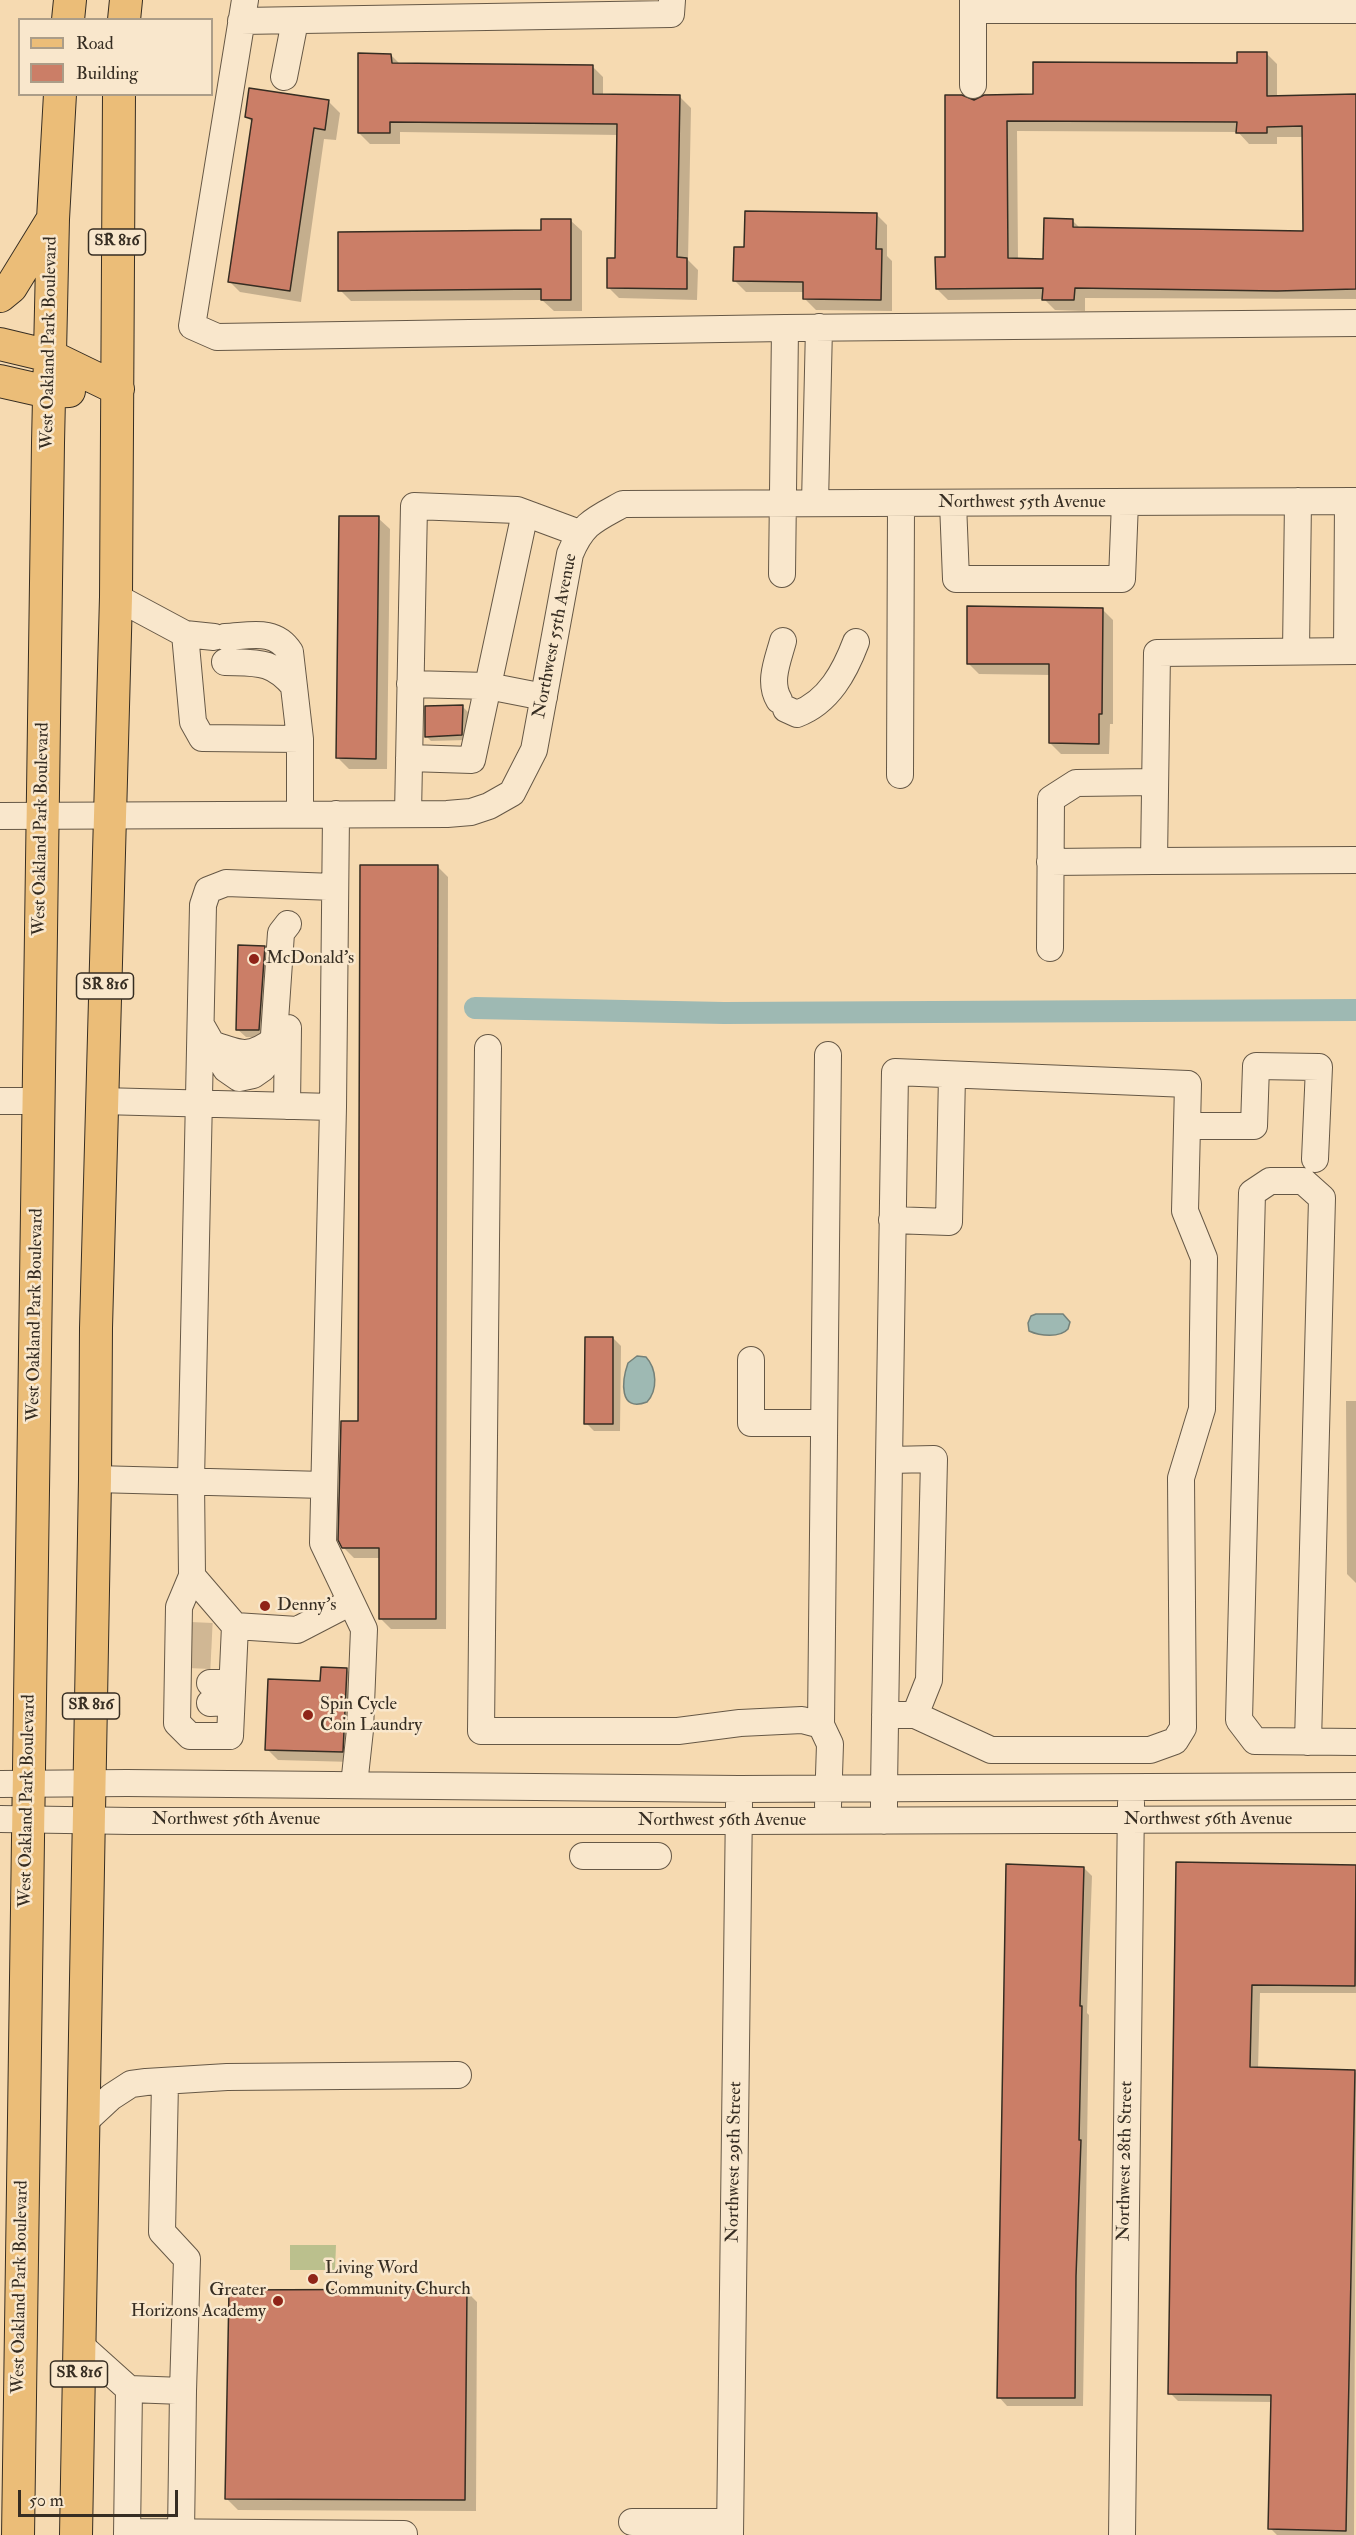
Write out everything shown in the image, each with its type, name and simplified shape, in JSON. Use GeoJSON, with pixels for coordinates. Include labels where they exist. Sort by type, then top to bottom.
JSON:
{"type":"FeatureCollection","features":[{"type":"Feature","properties":{"kind":"main road"},"geometry":{"type":"LineString","coordinates":[[68,18],[70,0]]}},
{"type":"Feature","properties":{"kind":"main road"},"geometry":{"type":"LineString","coordinates":[[124,18],[126,0]]}},
{"type":"Feature","properties":{"kind":"main road","name":"West Oakland Park Boulevard"},"geometry":{"type":"LineString","coordinates":[[18,2535],[10,2399],[14,1784],[39,1101],[48,392],[53,219],[60,96]]}},
{"type":"Feature","properties":{"kind":"main road","name":"SR 816"},"geometry":{"type":"LineString","coordinates":[[76,2535],[96,1328],[116,597],[119,96]]}},
{"type":"Feature","properties":{"kind":"main road"},"geometry":{"type":"LineString","coordinates":[[0,296],[18,278],[53,219]]}},
{"type":"Feature","properties":{"kind":"main road"},"geometry":{"type":"LineString","coordinates":[[0,344],[50,356],[118,389]]}},
{"type":"Feature","properties":{"kind":"main road"},"geometry":{"type":"LineString","coordinates":[[0,381],[48,392],[118,389]]}},
{"type":"Feature","properties":{"kind":"street"},"geometry":{"type":"LineString","coordinates":[[672,0],[671,14],[295,21],[243,11],[192,326],[217,337],[819,327],[1356,323]]}},
{"type":"Feature","properties":{"kind":"street"},"geometry":{"type":"LineString","coordinates":[[973,85],[973,5],[1356,10]]}},
{"type":"Feature","properties":{"kind":"street"},"geometry":{"type":"LineString","coordinates":[[284,77],[295,21]]}},
{"type":"Feature","properties":{"kind":"street"},"geometry":{"type":"LineString","coordinates":[[815,503],[819,327]]}},
{"type":"Feature","properties":{"kind":"street"},"geometry":{"type":"LineString","coordinates":[[783,574],[785,328]]}},
{"type":"Feature","properties":{"kind":"street"},"geometry":{"type":"LineString","coordinates":[[1296,651],[1298,501]]}},
{"type":"Feature","properties":{"kind":"street"},"geometry":{"type":"LineString","coordinates":[[1154,861],[1157,653],[1352,651],[1352,501]]}},
{"type":"Feature","properties":{"kind":"street","name":"Northwest 55th Avenue"},"geometry":{"type":"LineString","coordinates":[[0,816],[408,814],[471,812],[489,806],[512,794],[534,750],[570,554],[579,533],[593,520],[623,504],[1352,501]]}},
{"type":"Feature","properties":{"kind":"street"},"geometry":{"type":"LineString","coordinates":[[953,503],[956,579],[1122,579],[1125,502]]}},
{"type":"Feature","properties":{"kind":"street"},"geometry":{"type":"LineString","coordinates":[[900,775],[901,504]]}},
{"type":"Feature","properties":{"kind":"street"},"geometry":{"type":"LineString","coordinates":[[408,814],[414,506],[517,510],[579,533]]}},
{"type":"Feature","properties":{"kind":"street"},"geometry":{"type":"LineString","coordinates":[[409,758],[472,760],[525,513]]}},
{"type":"Feature","properties":{"kind":"street"},"geometry":{"type":"LineString","coordinates":[[116,597],[185,634],[219,637],[272,635],[284,642],[290,652],[300,739],[300,814]]}},
{"type":"Feature","properties":{"kind":"street"},"geometry":{"type":"LineString","coordinates":[[185,634],[193,722],[202,738],[300,739]]}},
{"type":"Feature","properties":{"kind":"street"},"geometry":{"type":"LineString","coordinates":[[783,641],[774,679],[774,693],[782,705],[797,714],[827,694],[848,666],[856,642]]}},
{"type":"Feature","properties":{"kind":"street"},"geometry":{"type":"LineString","coordinates":[[187,660],[264,663],[285,675],[294,686]]}},
{"type":"Feature","properties":{"kind":"street"},"geometry":{"type":"LineString","coordinates":[[410,684],[488,686],[544,697]]}},
{"type":"Feature","properties":{"kind":"street"},"geometry":{"type":"LineString","coordinates":[[1050,948],[1051,799],[1076,783],[1155,782]]}},
{"type":"Feature","properties":{"kind":"street"},"geometry":{"type":"LineString","coordinates":[[336,814],[333,1107],[322,1543],[364,1629],[360,1730],[354,1785]]}},
{"type":"Feature","properties":{"kind":"street"},"geometry":{"type":"LineString","coordinates":[[1050,862],[1356,860]]}},
{"type":"Feature","properties":{"kind":"street"},"geometry":{"type":"LineString","coordinates":[[192,1576],[179,1607],[207,1643],[202,1693],[207,1643],[192,1576],[191,1481],[199,1104],[206,1034],[203,906],[208,890],[226,883],[334,887]]}},
{"type":"Feature","properties":{"kind":"street"},"geometry":{"type":"LineString","coordinates":[[287,1106],[288,886]]}},
{"type":"Feature","properties":{"kind":"street"},"geometry":{"type":"LineString","coordinates":[[206,1034],[226,1069],[239,1078],[253,1075],[264,1068],[273,1050],[281,933],[288,924]]}},
{"type":"Feature","properties":{"kind":"street"},"geometry":{"type":"LineString","coordinates":[[488,1048],[481,1731],[678,1731],[740,1723],[802,1720],[821,1725]]}},
{"type":"Feature","properties":{"kind":"street"},"geometry":{"type":"LineString","coordinates":[[828,1054],[821,1725],[830,1744],[828,1821]]}},
{"type":"Feature","properties":{"kind":"street"},"geometry":{"type":"LineString","coordinates":[[1187,1126],[1254,1126],[1256,1066],[1319,1067],[1315,1159]]}},
{"type":"Feature","properties":{"kind":"street"},"geometry":{"type":"LineString","coordinates":[[884,1821],[884,1788],[885,1715],[889,1460],[892,1220],[895,1072],[1188,1084],[1185,1211],[1204,1257],[1202,1409],[1181,1478],[1183,1728],[1175,1741],[1150,1750],[991,1750],[915,1715],[885,1715]]}},
{"type":"Feature","properties":{"kind":"street"},"geometry":{"type":"LineString","coordinates":[[892,1220],[949,1222],[952,1075]]}},
{"type":"Feature","properties":{"kind":"street"},"geometry":{"type":"LineString","coordinates":[[0,1101],[39,1101]]}},
{"type":"Feature","properties":{"kind":"street"},"geometry":{"type":"LineString","coordinates":[[101,1101],[333,1107]]}},
{"type":"Feature","properties":{"kind":"street"},"geometry":{"type":"LineString","coordinates":[[1308,1742],[1322,1198],[1303,1180],[1270,1181],[1252,1193],[1239,1720],[1256,1741],[1308,1742],[1356,1742]]}},
{"type":"Feature","properties":{"kind":"street"},"geometry":{"type":"LineString","coordinates":[[751,1360],[751,1423],[824,1423]]}},
{"type":"Feature","properties":{"kind":"street"},"geometry":{"type":"LineString","coordinates":[[889,1460],[934,1459],[929,1680],[915,1715]]}},
{"type":"Feature","properties":{"kind":"street"},"geometry":{"type":"LineString","coordinates":[[95,1479],[324,1485]]}},
{"type":"Feature","properties":{"kind":"street"},"geometry":{"type":"LineString","coordinates":[[207,1643],[297,1630],[351,1602]]}},
{"type":"Feature","properties":{"kind":"street","name":"Northwest 56th Avenue"},"geometry":{"type":"LineString","coordinates":[[14,1784],[739,1789],[1356,1786]]}},
{"type":"Feature","properties":{"kind":"street"},"geometry":{"type":"LineString","coordinates":[[614,1856],[615,1821],[635,1787]]}},
{"type":"Feature","properties":{"kind":"street","name":"Northwest 28th Street"},"geometry":{"type":"LineString","coordinates":[[1122,2535],[1131,1788]]}},
{"type":"Feature","properties":{"kind":"street","name":"Northwest 29th Street"},"geometry":{"type":"LineString","coordinates":[[730,2529],[739,1789]]}},
{"type":"Feature","properties":{"kind":"street","name":"Northwest 56th Avenue"},"geometry":{"type":"LineString","coordinates":[[14,1819],[615,1821],[1356,1819]]}},
{"type":"Feature","properties":{"kind":"street"},"geometry":{"type":"LineString","coordinates":[[583,1856],[658,1856]]}},
{"type":"Feature","properties":{"kind":"street"},"geometry":{"type":"LineString","coordinates":[[83,2123],[111,2097],[130,2084],[238,2077],[458,2075]]}},
{"type":"Feature","properties":{"kind":"street"},"geometry":{"type":"LineString","coordinates":[[165,2082],[162,2232],[187,2259],[180,2533]]}},
{"type":"Feature","properties":{"kind":"street"},"geometry":{"type":"LineString","coordinates":[[80,2345],[129,2389],[183,2391]]}},
{"type":"Feature","properties":{"kind":"street"},"geometry":{"type":"LineString","coordinates":[[129,2389],[127,2534],[404,2534]]}},
{"type":"Feature","properties":{"kind":"street"},"geometry":{"type":"LineString","coordinates":[[632,2522],[730,2529]]}},
{"type":"Feature","properties":{"kind":"green space"},"geometry":{"type":"Polygon","coordinates":[[[290,2245],[336,2245],[335,2270],[290,2270],[290,2245]]]}},
{"type":"Feature","properties":{"kind":"water"},"geometry":{"type":"Polygon","coordinates":[[[1063,1314],[1070,1322],[1068,1329],[1060,1334],[1050,1335],[1029,1331],[1028,1323],[1031,1316],[1063,1314]]]}},
{"type":"Feature","properties":{"kind":"water"},"geometry":{"type":"Polygon","coordinates":[[[637,1356],[646,1357],[650,1362],[655,1380],[651,1397],[647,1402],[638,1404],[631,1403],[624,1393],[624,1378],[628,1363],[637,1356]]]}},
{"type":"Feature","properties":{"kind":"building"},"geometry":{"type":"Polygon","coordinates":[[[1237,52],[1267,52],[1267,96],[1356,94],[1356,289],[1277,291],[1075,288],[1074,300],[1042,300],[1043,288],[936,289],[935,257],[945,257],[945,95],[962,95],[974,100],[984,95],[1033,94],[1033,62],[1237,63],[1237,52]],[[1007,121],[1008,258],[1043,259],[1044,218],[1073,219],[1073,227],[1303,231],[1302,126],[1267,127],[1267,133],[1236,133],[1237,122],[1007,121]]]}},
{"type":"Feature","properties":{"kind":"building"},"geometry":{"type":"Polygon","coordinates":[[[358,53],[391,54],[392,63],[593,65],[593,94],[680,95],[677,257],[687,258],[687,289],[607,288],[607,258],[615,258],[617,124],[390,122],[390,133],[358,133],[358,53]]]}},
{"type":"Feature","properties":{"kind":"building"},"geometry":{"type":"Polygon","coordinates":[[[249,88],[329,100],[325,130],[314,128],[290,291],[228,282],[252,119],[245,117],[249,88]]]}},
{"type":"Feature","properties":{"kind":"building"},"geometry":{"type":"Polygon","coordinates":[[[745,211],[877,213],[876,249],[882,249],[881,300],[803,299],[803,282],[733,281],[734,247],[744,247],[745,211]]]}},
{"type":"Feature","properties":{"kind":"building"},"geometry":{"type":"Polygon","coordinates":[[[541,219],[571,219],[571,300],[541,300],[541,289],[338,291],[338,232],[541,230],[541,219]]]}},
{"type":"Feature","properties":{"kind":"building"},"geometry":{"type":"Polygon","coordinates":[[[339,516],[379,516],[376,759],[336,758],[339,516]]]}},
{"type":"Feature","properties":{"kind":"building"},"geometry":{"type":"Polygon","coordinates":[[[967,606],[1103,608],[1102,714],[1099,714],[1099,744],[1049,743],[1049,664],[967,664],[967,606]]]}},
{"type":"Feature","properties":{"kind":"building"},"geometry":{"type":"Polygon","coordinates":[[[463,705],[462,735],[425,737],[425,706],[463,705]]]}},
{"type":"Feature","properties":{"kind":"building"},"geometry":{"type":"Polygon","coordinates":[[[360,865],[438,865],[436,1619],[379,1619],[379,1548],[342,1548],[338,1540],[341,1421],[358,1421],[360,865]]]}},
{"type":"Feature","properties":{"kind":"building"},"geometry":{"type":"Polygon","coordinates":[[[238,945],[265,946],[259,1030],[236,1030],[238,945]]]}},
{"type":"Feature","properties":{"kind":"building"},"geometry":{"type":"Polygon","coordinates":[[[585,1337],[613,1337],[613,1424],[584,1424],[585,1337]]]}},
{"type":"Feature","properties":{"kind":"building","name":"Spin Cycle Coin Laundry"},"geometry":{"type":"Polygon","coordinates":[[[321,1667],[347,1668],[343,1752],[265,1750],[268,1679],[320,1681],[321,1667]]]}},
{"type":"Feature","properties":{"kind":"building"},"geometry":{"type":"Polygon","coordinates":[[[1176,1862],[1356,1865],[1355,1986],[1252,1985],[1250,2067],[1355,2070],[1346,2531],[1268,2529],[1271,2395],[1168,2394],[1176,1862]]]}},
{"type":"Feature","properties":{"kind":"building"},"geometry":{"type":"Polygon","coordinates":[[[1006,1864],[1084,1867],[1075,2398],[997,2398],[1006,1864]]]}},
{"type":"Feature","properties":{"kind":"building"},"geometry":{"type":"Polygon","coordinates":[[[467,2289],[465,2500],[225,2499],[229,2290],[467,2289]]]}},
{"type":"Feature","properties":{"kind":"waterway"},"geometry":{"type":"LineString","coordinates":[[475,1008],[724,1013],[1356,1010]]}},
{"type":"Feature","properties":{"kind":"tunnel"},"geometry":{"type":"LineString","coordinates":[[190,1635],[212,1636]]}},
{"type":"Feature","properties":{"kind":"tunnel"},"geometry":{"type":"LineString","coordinates":[[189,1655],[211,1656]]}},
{"type":"Feature","properties":{"kind":"place","name":"McDonald's"},"geometry":{"type":"Point","coordinates":[254,959]}},
{"type":"Feature","properties":{"kind":"place","name":"Denny's"},"geometry":{"type":"Point","coordinates":[265,1606]}},
{"type":"Feature","properties":{"kind":"place","name":"Spin Cycle Coin Laundry"},"geometry":{"type":"Point","coordinates":[308,1715]}},
{"type":"Feature","properties":{"kind":"place","name":"Living Word Community Church"},"geometry":{"type":"Point","coordinates":[313,2279]}},
{"type":"Feature","properties":{"kind":"place","name":"Greater Horizons Academy"},"geometry":{"type":"Point","coordinates":[278,2301]}}]}
